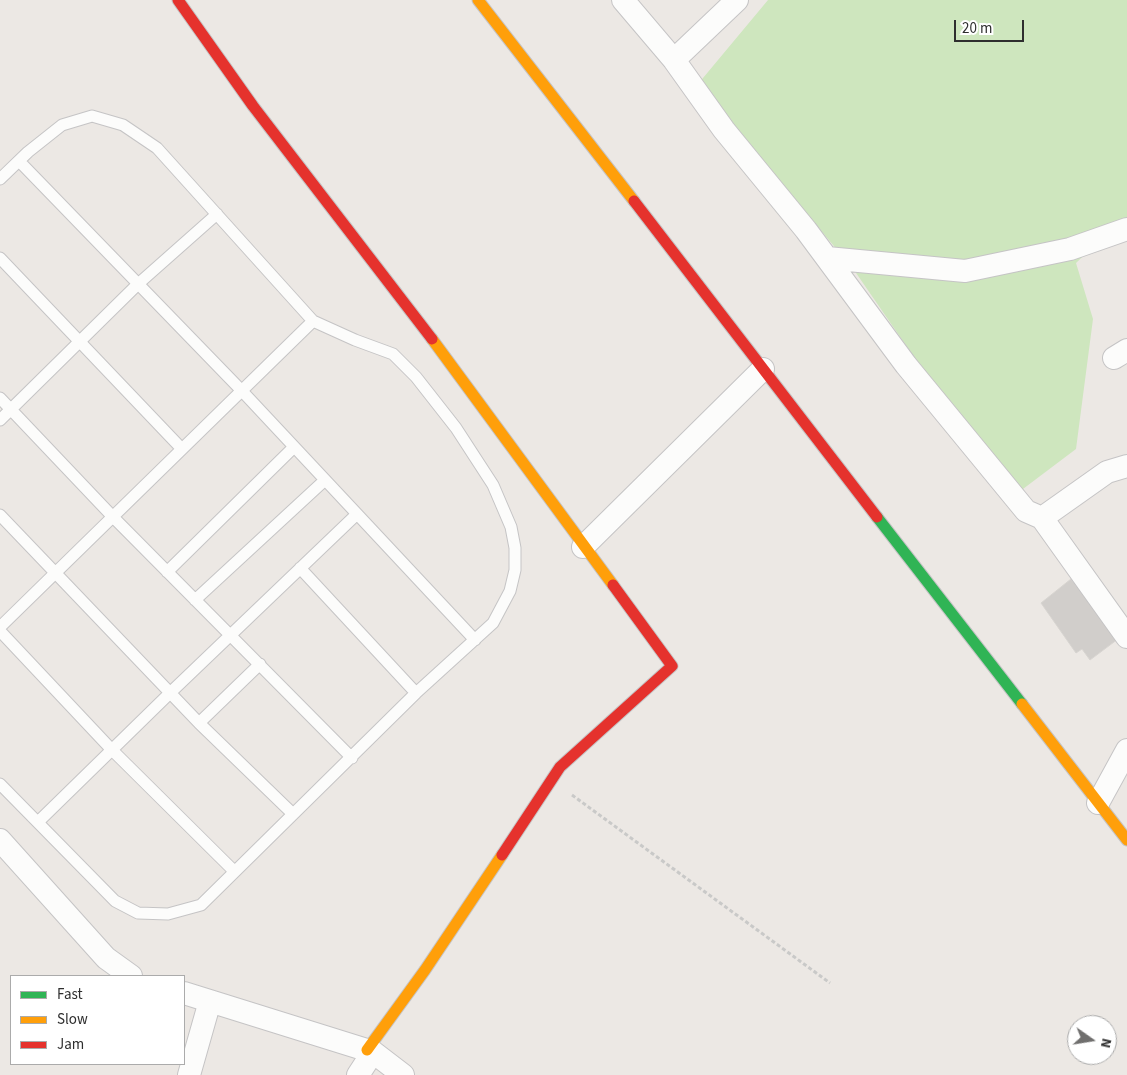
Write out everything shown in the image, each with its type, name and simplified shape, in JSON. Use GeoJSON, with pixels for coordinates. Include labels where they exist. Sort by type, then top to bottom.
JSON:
{"type":"FeatureCollection","features":[{"type":"Feature","properties":{"kind":"street"},"geometry":{"type":"LineString","coordinates":[[178,0],[253,106],[462,379],[672,666],[560,767],[370,1052],[358,1075]]}},
{"type":"Feature","properties":{"kind":"street"},"geometry":{"type":"LineString","coordinates":[[478,0],[1127,840]]}},
{"type":"Feature","properties":{"kind":"street"},"geometry":{"type":"LineString","coordinates":[[623,0],[674,60],[724,130],[806,230],[906,365],[1026,511],[1042,518],[1127,636]]}},
{"type":"Feature","properties":{"kind":"street"},"geometry":{"type":"LineString","coordinates":[[674,60],[737,0]]}},
{"type":"Feature","properties":{"kind":"street"},"geometry":{"type":"LineString","coordinates":[[827,258],[965,271],[1070,249],[1127,229]]}},
{"type":"Feature","properties":{"kind":"street"},"geometry":{"type":"LineString","coordinates":[[584,547],[763,369]]}},
{"type":"Feature","properties":{"kind":"street"},"geometry":{"type":"LineString","coordinates":[[1042,518],[1107,472],[1126,468]]}},
{"type":"Feature","properties":{"kind":"street"},"geometry":{"type":"LineString","coordinates":[[1098,803],[1126,753]]}},
{"type":"Feature","properties":{"kind":"street"},"geometry":{"type":"LineString","coordinates":[[1,845],[106,958],[131,975]]}},
{"type":"Feature","properties":{"kind":"street"},"geometry":{"type":"LineString","coordinates":[[185,993],[370,1052],[403,1075]]}},
{"type":"Feature","properties":{"kind":"street"},"geometry":{"type":"LineString","coordinates":[[189,1075],[210,1001]]}},
{"type":"Feature","properties":{"kind":"lane"},"geometry":{"type":"LineString","coordinates":[[0,179],[62,125],[92,116],[123,125],[156,148],[313,321],[355,340],[393,354],[416,377],[456,428],[493,485],[511,527],[515,548],[514,570],[510,591],[494,623],[416,693],[201,905],[168,914],[138,913],[115,902],[0,784]]}},
{"type":"Feature","properties":{"kind":"lane"},"geometry":{"type":"LineString","coordinates":[[19,161],[242,391],[475,640]]}},
{"type":"Feature","properties":{"kind":"lane"},"geometry":{"type":"LineString","coordinates":[[0,420],[138,284],[217,214]]}},
{"type":"Feature","properties":{"kind":"lane"},"geometry":{"type":"LineString","coordinates":[[0,258],[182,449]]}},
{"type":"Feature","properties":{"kind":"lane"},"geometry":{"type":"LineString","coordinates":[[234,871],[112,750],[0,629],[313,321]]}},
{"type":"Feature","properties":{"kind":"lane"},"geometry":{"type":"LineString","coordinates":[[0,398],[113,517],[352,758]]}},
{"type":"Feature","properties":{"kind":"lane"},"geometry":{"type":"LineString","coordinates":[[167,572],[294,447]]}},
{"type":"Feature","properties":{"kind":"lane"},"geometry":{"type":"LineString","coordinates":[[195,600],[325,480]]}},
{"type":"Feature","properties":{"kind":"lane"},"geometry":{"type":"LineString","coordinates":[[38,822],[357,514]]}},
{"type":"Feature","properties":{"kind":"lane"},"geometry":{"type":"LineString","coordinates":[[0,515],[199,723],[293,814]]}},
{"type":"Feature","properties":{"kind":"lane"},"geometry":{"type":"LineString","coordinates":[[300,568],[416,693]]}},
{"type":"Feature","properties":{"kind":"lane"},"geometry":{"type":"LineString","coordinates":[[199,723],[260,664]]}},
{"type":"Feature","properties":{"kind":"path"},"geometry":{"type":"LineString","coordinates":[[551,780],[830,984]]}},
{"type":"Feature","properties":{"kind":"green space"},"geometry":{"type":"Polygon","coordinates":[[[768,0],[1127,0],[1127,224],[1111,230],[1076,263],[1093,319],[1076,449],[1011,498],[854,270],[698,84],[768,0]]]}},
{"type":"Feature","properties":{"kind":"building"},"geometry":{"type":"Polygon","coordinates":[[[1071,579],[1118,639],[1090,660],[1082,649],[1076,653],[1041,603],[1071,579]]]}},
{"type":"Feature","properties":{"kind":"traffic: fast"},"geometry":{"type":"LineString","coordinates":[[877,517],[1022,704]]}},
{"type":"Feature","properties":{"kind":"traffic: slow"},"geometry":{"type":"LineString","coordinates":[[478,0],[634,201]]}},
{"type":"Feature","properties":{"kind":"traffic: slow"},"geometry":{"type":"LineString","coordinates":[[432,339],[613,585]]}},
{"type":"Feature","properties":{"kind":"traffic: slow"},"geometry":{"type":"LineString","coordinates":[[1022,704],[1127,840]]}},
{"type":"Feature","properties":{"kind":"traffic: slow"},"geometry":{"type":"LineString","coordinates":[[367,1050],[425,970],[502,855]]}},
{"type":"Feature","properties":{"kind":"traffic: jam"},"geometry":{"type":"LineString","coordinates":[[178,0],[253,106],[432,339]]}},
{"type":"Feature","properties":{"kind":"traffic: jam"},"geometry":{"type":"LineString","coordinates":[[634,201],[877,517]]}},
{"type":"Feature","properties":{"kind":"traffic: jam"},"geometry":{"type":"LineString","coordinates":[[502,855],[560,767],[672,666],[613,585]]}}]}
